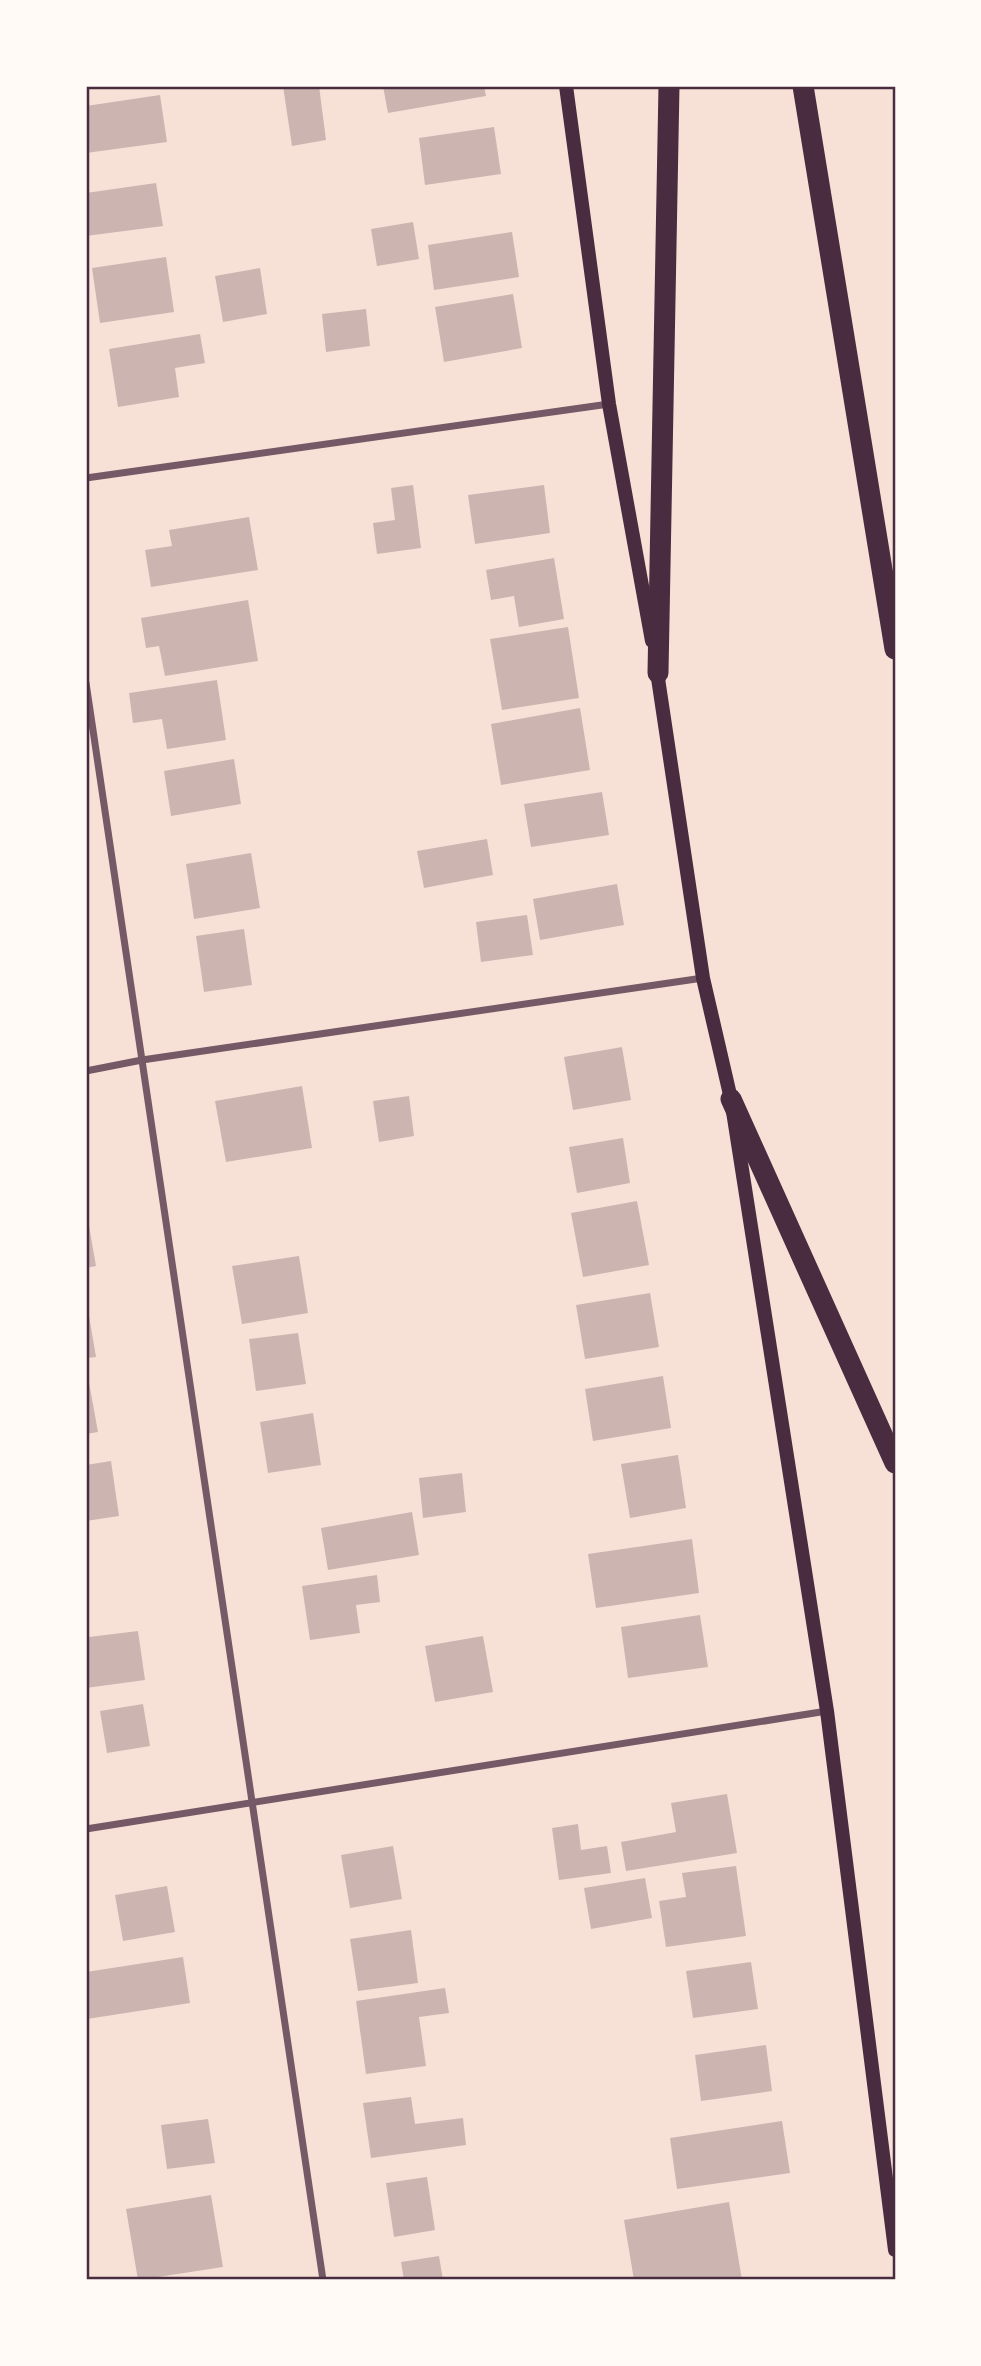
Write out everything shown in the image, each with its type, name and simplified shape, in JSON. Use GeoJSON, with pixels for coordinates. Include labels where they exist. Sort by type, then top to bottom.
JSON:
{"type":"FeatureCollection","features":[{"type":"Feature","properties":{"kind":"highway"},"geometry":{"type":"LineString","coordinates":[[658,673],[669,86]]}},
{"type":"Feature","properties":{"kind":"highway"},"geometry":{"type":"LineString","coordinates":[[803,86],[895,649]]}},
{"type":"Feature","properties":{"kind":"highway"},"geometry":{"type":"LineString","coordinates":[[732,1099],[895,1463]]}},
{"type":"Feature","properties":{"kind":"main road"},"geometry":{"type":"LineString","coordinates":[[566,86],[609,404],[658,673],[704,978],[732,1099],[827,1711],[895,2250]]}},
{"type":"Feature","properties":{"kind":"street"},"geometry":{"type":"LineString","coordinates":[[86,478],[609,404]]}},
{"type":"Feature","properties":{"kind":"street"},"geometry":{"type":"LineString","coordinates":[[86,683],[323,2280]]}},
{"type":"Feature","properties":{"kind":"street"},"geometry":{"type":"LineString","coordinates":[[86,1070],[704,978]]}},
{"type":"Feature","properties":{"kind":"street"},"geometry":{"type":"LineString","coordinates":[[86,1829],[827,1711]]}},
{"type":"Feature","properties":{"kind":"building"},"geometry":{"type":"Polygon","coordinates":[[[283,86],[319,86],[326,140],[292,146],[283,86]]]}},
{"type":"Feature","properties":{"kind":"building"},"geometry":{"type":"Polygon","coordinates":[[[383,86],[484,86],[486,96],[388,113],[383,86]]]}},
{"type":"Feature","properties":{"kind":"building"},"geometry":{"type":"Polygon","coordinates":[[[160,95],[167,142],[86,153],[86,106],[160,95]]]}},
{"type":"Feature","properties":{"kind":"building"},"geometry":{"type":"Polygon","coordinates":[[[494,127],[501,174],[425,185],[419,138],[494,127]]]}},
{"type":"Feature","properties":{"kind":"building"},"geometry":{"type":"Polygon","coordinates":[[[156,183],[163,226],[86,236],[86,193],[156,183]]]}},
{"type":"Feature","properties":{"kind":"building"},"geometry":{"type":"Polygon","coordinates":[[[413,222],[419,259],[377,266],[371,229],[413,222]]]}},
{"type":"Feature","properties":{"kind":"building"},"geometry":{"type":"Polygon","coordinates":[[[512,232],[519,277],[434,290],[428,245],[512,232]]]}},
{"type":"Feature","properties":{"kind":"building"},"geometry":{"type":"Polygon","coordinates":[[[166,257],[174,312],[100,323],[92,268],[166,257]]]}},
{"type":"Feature","properties":{"kind":"building"},"geometry":{"type":"Polygon","coordinates":[[[260,268],[267,314],[223,322],[215,276],[260,268]]]}},
{"type":"Feature","properties":{"kind":"building"},"geometry":{"type":"Polygon","coordinates":[[[513,294],[522,348],[444,362],[435,307],[513,294]]]}},
{"type":"Feature","properties":{"kind":"building"},"geometry":{"type":"Polygon","coordinates":[[[366,309],[370,346],[326,352],[322,314],[366,309]]]}},
{"type":"Feature","properties":{"kind":"building"},"geometry":{"type":"Polygon","coordinates":[[[200,334],[205,363],[175,368],[179,397],[118,407],[109,349],[200,334]]]}},
{"type":"Feature","properties":{"kind":"building"},"geometry":{"type":"Polygon","coordinates":[[[413,485],[421,548],[377,554],[373,523],[395,520],[391,488],[413,485]]]}},
{"type":"Feature","properties":{"kind":"building"},"geometry":{"type":"Polygon","coordinates":[[[544,485],[550,533],[475,544],[468,495],[544,485]]]}},
{"type":"Feature","properties":{"kind":"building"},"geometry":{"type":"Polygon","coordinates":[[[249,517],[258,570],[151,587],[145,550],[172,546],[169,530],[249,517]]]}},
{"type":"Feature","properties":{"kind":"building"},"geometry":{"type":"Polygon","coordinates":[[[554,558],[564,619],[519,627],[514,596],[491,600],[486,570],[554,558]]]}},
{"type":"Feature","properties":{"kind":"building"},"geometry":{"type":"Polygon","coordinates":[[[248,600],[258,661],[165,676],[159,646],[146,648],[141,618],[248,600]]]}},
{"type":"Feature","properties":{"kind":"building"},"geometry":{"type":"Polygon","coordinates":[[[568,627],[579,698],[502,710],[490,639],[568,627]]]}},
{"type":"Feature","properties":{"kind":"building"},"geometry":{"type":"Polygon","coordinates":[[[217,680],[226,740],[167,749],[162,719],[133,723],[129,693],[217,680]]]}},
{"type":"Feature","properties":{"kind":"building"},"geometry":{"type":"Polygon","coordinates":[[[580,708],[590,770],[501,785],[491,724],[580,708]]]}},
{"type":"Feature","properties":{"kind":"building"},"geometry":{"type":"Polygon","coordinates":[[[234,759],[241,804],[171,816],[164,771],[234,759]]]}},
{"type":"Feature","properties":{"kind":"building"},"geometry":{"type":"Polygon","coordinates":[[[602,792],[609,835],[531,847],[524,804],[602,792]]]}},
{"type":"Feature","properties":{"kind":"building"},"geometry":{"type":"Polygon","coordinates":[[[487,839],[493,875],[424,888],[417,851],[487,839]]]}},
{"type":"Feature","properties":{"kind":"building"},"geometry":{"type":"Polygon","coordinates":[[[251,853],[260,908],[194,919],[186,864],[251,853]]]}},
{"type":"Feature","properties":{"kind":"building"},"geometry":{"type":"Polygon","coordinates":[[[617,884],[624,925],[540,940],[533,899],[617,884]]]}},
{"type":"Feature","properties":{"kind":"building"},"geometry":{"type":"Polygon","coordinates":[[[527,915],[533,955],[481,962],[476,922],[527,915]]]}},
{"type":"Feature","properties":{"kind":"building"},"geometry":{"type":"Polygon","coordinates":[[[244,929],[252,985],[204,992],[196,936],[244,929]]]}},
{"type":"Feature","properties":{"kind":"building"},"geometry":{"type":"Polygon","coordinates":[[[622,1047],[631,1100],[573,1110],[564,1057],[622,1047]]]}},
{"type":"Feature","properties":{"kind":"building"},"geometry":{"type":"Polygon","coordinates":[[[302,1086],[312,1148],[226,1162],[215,1101],[302,1086]]]}},
{"type":"Feature","properties":{"kind":"building"},"geometry":{"type":"Polygon","coordinates":[[[409,1096],[414,1136],[379,1142],[373,1101],[409,1096]]]}},
{"type":"Feature","properties":{"kind":"building"},"geometry":{"type":"Polygon","coordinates":[[[623,1138],[630,1183],[577,1193],[569,1147],[623,1138]]]}},
{"type":"Feature","properties":{"kind":"building"},"geometry":{"type":"Polygon","coordinates":[[[637,1201],[649,1265],[583,1277],[571,1213],[637,1201]]]}},
{"type":"Feature","properties":{"kind":"building"},"geometry":{"type":"Polygon","coordinates":[[[88,1220],[96,1266],[86,1268],[86,1221],[88,1220]]]}},
{"type":"Feature","properties":{"kind":"building"},"geometry":{"type":"Polygon","coordinates":[[[299,1256],[308,1313],[242,1324],[232,1266],[299,1256]]]}},
{"type":"Feature","properties":{"kind":"building"},"geometry":{"type":"Polygon","coordinates":[[[650,1293],[659,1347],[585,1359],[576,1305],[650,1293]]]}},
{"type":"Feature","properties":{"kind":"building"},"geometry":{"type":"Polygon","coordinates":[[[86,1298],[96,1357],[86,1358],[86,1298]]]}},
{"type":"Feature","properties":{"kind":"building"},"geometry":{"type":"Polygon","coordinates":[[[298,1333],[306,1384],[256,1391],[249,1339],[298,1333]]]}},
{"type":"Feature","properties":{"kind":"building"},"geometry":{"type":"Polygon","coordinates":[[[86,1366],[98,1432],[86,1434],[86,1366]]]}},
{"type":"Feature","properties":{"kind":"building"},"geometry":{"type":"Polygon","coordinates":[[[663,1376],[671,1428],[593,1441],[585,1389],[663,1376]]]}},
{"type":"Feature","properties":{"kind":"building"},"geometry":{"type":"Polygon","coordinates":[[[313,1413],[321,1465],[268,1473],[260,1422],[313,1413]]]}},
{"type":"Feature","properties":{"kind":"building"},"geometry":{"type":"Polygon","coordinates":[[[678,1455],[686,1508],[630,1518],[621,1464],[678,1455]]]}},
{"type":"Feature","properties":{"kind":"building"},"geometry":{"type":"Polygon","coordinates":[[[111,1461],[119,1516],[86,1521],[86,1465],[111,1461]]]}},
{"type":"Feature","properties":{"kind":"building"},"geometry":{"type":"Polygon","coordinates":[[[462,1473],[466,1512],[423,1518],[419,1478],[462,1473]]]}},
{"type":"Feature","properties":{"kind":"building"},"geometry":{"type":"Polygon","coordinates":[[[412,1512],[419,1555],[328,1570],[321,1528],[412,1512]]]}},
{"type":"Feature","properties":{"kind":"building"},"geometry":{"type":"Polygon","coordinates":[[[692,1539],[699,1593],[596,1608],[588,1554],[692,1539]]]}},
{"type":"Feature","properties":{"kind":"building"},"geometry":{"type":"Polygon","coordinates":[[[377,1575],[380,1602],[356,1605],[360,1633],[310,1640],[302,1586],[377,1575]]]}},
{"type":"Feature","properties":{"kind":"building"},"geometry":{"type":"Polygon","coordinates":[[[700,1615],[708,1667],[628,1678],[621,1627],[700,1615]]]}},
{"type":"Feature","properties":{"kind":"building"},"geometry":{"type":"Polygon","coordinates":[[[87,1624],[89,1637],[138,1631],[145,1680],[86,1688],[87,1624]]]}},
{"type":"Feature","properties":{"kind":"building"},"geometry":{"type":"Polygon","coordinates":[[[483,1636],[493,1692],[435,1702],[425,1646],[483,1636]]]}},
{"type":"Feature","properties":{"kind":"building"},"geometry":{"type":"Polygon","coordinates":[[[143,1704],[150,1746],[107,1753],[100,1711],[143,1704]]]}},
{"type":"Feature","properties":{"kind":"building"},"geometry":{"type":"Polygon","coordinates":[[[727,1794],[737,1853],[626,1871],[621,1842],[676,1832],[671,1803],[727,1794]]]}},
{"type":"Feature","properties":{"kind":"building"},"geometry":{"type":"Polygon","coordinates":[[[578,1824],[581,1850],[607,1846],[611,1873],[559,1880],[552,1828],[578,1824]]]}},
{"type":"Feature","properties":{"kind":"building"},"geometry":{"type":"Polygon","coordinates":[[[393,1846],[402,1899],[350,1908],[341,1855],[393,1846]]]}},
{"type":"Feature","properties":{"kind":"building"},"geometry":{"type":"Polygon","coordinates":[[[736,1866],[746,1936],[666,1947],[659,1901],[686,1897],[682,1873],[736,1866]]]}},
{"type":"Feature","properties":{"kind":"building"},"geometry":{"type":"Polygon","coordinates":[[[645,1878],[652,1918],[591,1929],[584,1888],[645,1878]]]}},
{"type":"Feature","properties":{"kind":"building"},"geometry":{"type":"Polygon","coordinates":[[[167,1886],[175,1932],[123,1941],[115,1895],[167,1886]]]}},
{"type":"Feature","properties":{"kind":"building"},"geometry":{"type":"Polygon","coordinates":[[[411,1930],[418,1983],[358,1991],[350,1939],[411,1930]]]}},
{"type":"Feature","properties":{"kind":"building"},"geometry":{"type":"Polygon","coordinates":[[[183,1957],[190,2003],[87,2019],[86,1972],[183,1957]]]}},
{"type":"Feature","properties":{"kind":"building"},"geometry":{"type":"Polygon","coordinates":[[[751,1962],[758,2009],[693,2018],[686,1971],[751,1962]]]}},
{"type":"Feature","properties":{"kind":"building"},"geometry":{"type":"Polygon","coordinates":[[[445,1988],[449,2013],[419,2017],[426,2066],[366,2074],[356,2001],[445,1988]]]}},
{"type":"Feature","properties":{"kind":"building"},"geometry":{"type":"Polygon","coordinates":[[[766,2045],[772,2091],[701,2101],[695,2055],[766,2045]]]}},
{"type":"Feature","properties":{"kind":"building"},"geometry":{"type":"Polygon","coordinates":[[[411,2097],[415,2124],[463,2118],[466,2145],[371,2158],[363,2103],[411,2097]]]}},
{"type":"Feature","properties":{"kind":"building"},"geometry":{"type":"Polygon","coordinates":[[[208,2119],[215,2163],[167,2169],[161,2125],[208,2119]]]}},
{"type":"Feature","properties":{"kind":"building"},"geometry":{"type":"Polygon","coordinates":[[[782,2121],[790,2173],[677,2189],[670,2138],[782,2121]]]}},
{"type":"Feature","properties":{"kind":"building"},"geometry":{"type":"Polygon","coordinates":[[[427,2177],[435,2230],[394,2237],[386,2183],[427,2177]]]}},
{"type":"Feature","properties":{"kind":"building"},"geometry":{"type":"Polygon","coordinates":[[[211,2195],[223,2267],[138,2280],[126,2209],[211,2195]]]}},
{"type":"Feature","properties":{"kind":"building"},"geometry":{"type":"Polygon","coordinates":[[[729,2202],[742,2280],[634,2280],[624,2220],[729,2202]]]}},
{"type":"Feature","properties":{"kind":"building"},"geometry":{"type":"Polygon","coordinates":[[[439,2256],[443,2280],[404,2280],[401,2262],[439,2256]]]}}]}
